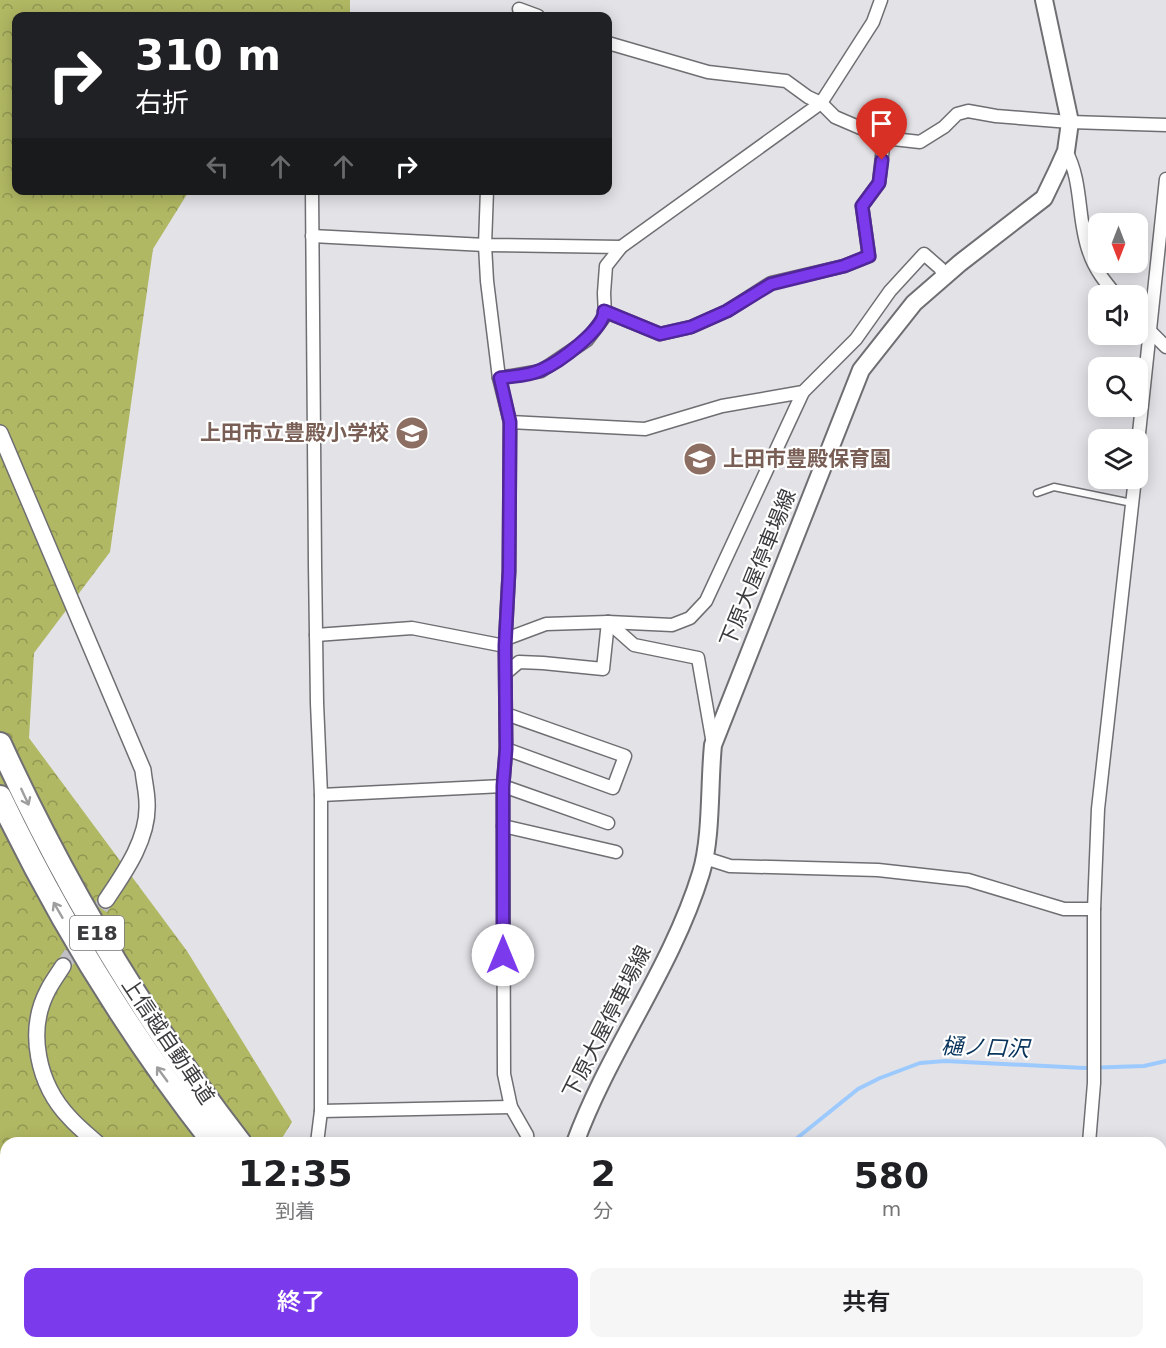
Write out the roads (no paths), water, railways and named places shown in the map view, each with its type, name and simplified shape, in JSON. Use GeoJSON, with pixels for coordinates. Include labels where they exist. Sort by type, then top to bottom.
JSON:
{"type":"FeatureCollection","features":[{"type":"Feature","properties":{"kind":"highway","name":"上信越自動車道"},"geometry":{"type":"LineString","coordinates":[[0,744],[62,872],[100,938],[168,1044],[206,1115],[212,1137]]}},
{"type":"Feature","properties":{"kind":"highway","name":"上信越自動車道"},"geometry":{"type":"LineString","coordinates":[[0,797],[43,884],[80,949],[156,1065],[206,1115],[233,1137]]}},
{"type":"Feature","properties":{"kind":"main road","name":"下原大屋停車場線"},"geometry":{"type":"LineString","coordinates":[[577,1137],[587,1109],[676,938],[702,872],[713,745],[861,370],[914,303],[960,263],[1044,198],[1066,151],[1070,122],[1044,0]]}},
{"type":"Feature","properties":{"kind":"street"},"geometry":{"type":"LineString","coordinates":[[500,378],[541,371],[587,340],[604,316],[606,266],[621,248],[821,103],[873,22],[881,0]]}},
{"type":"Feature","properties":{"kind":"street"},"geometry":{"type":"LineString","coordinates":[[612,44],[708,72],[786,81],[807,97],[821,103],[835,117],[884,138],[920,142],[944,127],[957,114],[968,111],[996,116],[1070,122],[1166,124]]}},
{"type":"Feature","properties":{"kind":"street"},"geometry":{"type":"LineString","coordinates":[[604,311],[660,334],[691,327],[727,311],[771,284],[844,266],[869,256],[862,206],[879,183],[884,138]]}},
{"type":"Feature","properties":{"kind":"street"},"geometry":{"type":"LineString","coordinates":[[1066,151],[1073,165],[1088,250],[1098,273],[1108,285]]}},
{"type":"Feature","properties":{"kind":"street"},"geometry":{"type":"LineString","coordinates":[[1139,429],[1166,179]]}},
{"type":"Feature","properties":{"kind":"street"},"geometry":{"type":"LineString","coordinates":[[312,195],[316,635],[321,795],[321,1111],[318,1137]]}},
{"type":"Feature","properties":{"kind":"street"},"geometry":{"type":"LineString","coordinates":[[487,195],[485,245],[500,378],[510,422],[506,749],[503,786],[504,1074],[511,1107],[527,1137]]}},
{"type":"Feature","properties":{"kind":"street"},"geometry":{"type":"LineString","coordinates":[[312,236],[485,245],[621,248]]}},
{"type":"Feature","properties":{"kind":"street"},"geometry":{"type":"LineString","coordinates":[[316,635],[412,628],[506,643],[546,624],[608,622],[672,625],[690,618],[706,601],[803,392],[856,339],[890,291],[924,254],[940,268],[945,277]]}},
{"type":"Feature","properties":{"kind":"street"},"geometry":{"type":"LineString","coordinates":[[1149,332],[1166,347]]}},
{"type":"Feature","properties":{"kind":"street"},"geometry":{"type":"LineString","coordinates":[[510,422],[645,429],[722,406],[803,392]]}},
{"type":"Feature","properties":{"kind":"street"},"geometry":{"type":"LineString","coordinates":[[0,433],[143,770],[147,805],[142,836],[125,871],[106,900]]}},
{"type":"Feature","properties":{"kind":"street"},"geometry":{"type":"LineString","coordinates":[[1089,1137],[1094,1076],[1094,909],[1098,809],[1134,489]]}},
{"type":"Feature","properties":{"kind":"street"},"geometry":{"type":"LineString","coordinates":[[608,622],[634,645],[698,658],[713,745]]}},
{"type":"Feature","properties":{"kind":"street"},"geometry":{"type":"LineString","coordinates":[[506,673],[519,662],[603,669],[608,622]]}},
{"type":"Feature","properties":{"kind":"street"},"geometry":{"type":"LineString","coordinates":[[506,714],[625,756],[613,788],[506,749]]}},
{"type":"Feature","properties":{"kind":"street"},"geometry":{"type":"LineString","coordinates":[[321,795],[503,786],[608,823]]}},
{"type":"Feature","properties":{"kind":"street"},"geometry":{"type":"LineString","coordinates":[[503,826],[616,852]]}},
{"type":"Feature","properties":{"kind":"street"},"geometry":{"type":"LineString","coordinates":[[705,858],[730,866],[878,870],[968,880],[1064,909],[1094,909]]}},
{"type":"Feature","properties":{"kind":"street"},"geometry":{"type":"LineString","coordinates":[[63,966],[47,991],[40,1012],[36,1032],[40,1063],[52,1095],[69,1118],[90,1137]]}},
{"type":"Feature","properties":{"kind":"street"},"geometry":{"type":"LineString","coordinates":[[321,1111],[511,1107]]}},
{"type":"Feature","properties":{"kind":"lane"},"geometry":{"type":"LineString","coordinates":[[1037,493],[1054,487],[1132,503]]}},
{"type":"Feature","properties":{"kind":"waterway","name":"樋ノ口沢"},"geometry":{"type":"LineString","coordinates":[[798,1137],[858,1089],[920,1063],[945,1061],[1084,1068],[1144,1066],[1166,1061]]}},
{"type":"Feature","properties":{"kind":"tunnel"},"geometry":{"type":"LineString","coordinates":[[63,966],[106,900]]}},
{"type":"Feature","properties":{"kind":"place","name":"上田市立豊殿小学校"},"geometry":{"type":"Point","coordinates":[412,433]}},
{"type":"Feature","properties":{"kind":"place","name":"上田市豊殿保育園"},"geometry":{"type":"Point","coordinates":[700,459]}}]}
